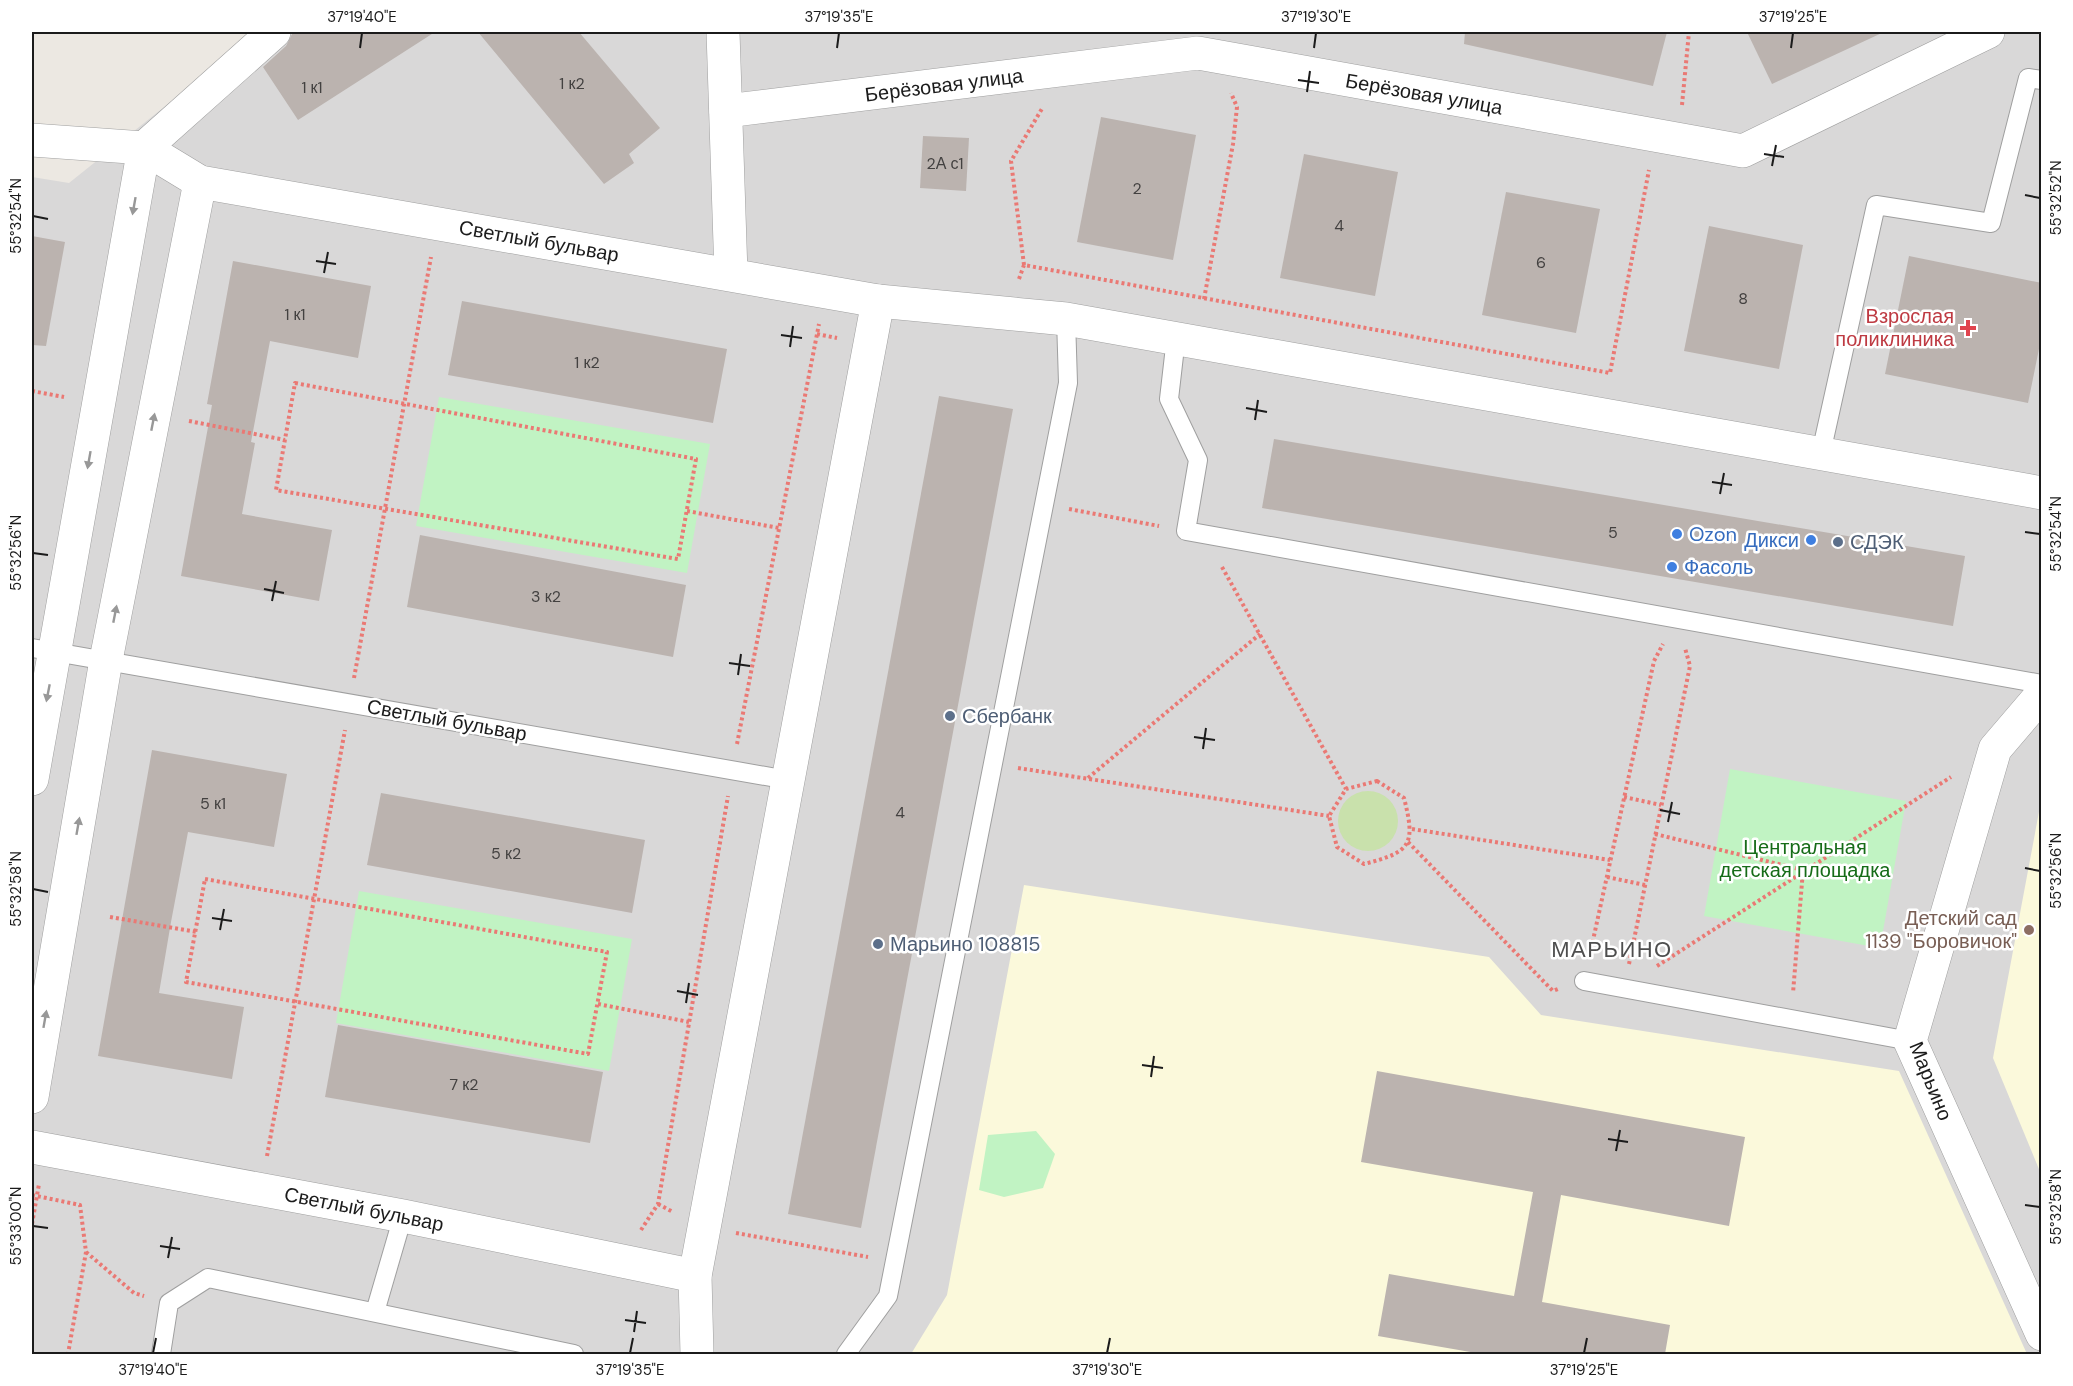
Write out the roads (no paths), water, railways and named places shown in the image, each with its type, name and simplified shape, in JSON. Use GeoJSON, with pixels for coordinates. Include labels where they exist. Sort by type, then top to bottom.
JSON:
{"type":"FeatureCollection","features":[{"type":"Feature","properties":{"kind":"street"},"geometry":{"type":"LineString","coordinates":[[32,779],[43,650],[144,148],[274,32]]}},
{"type":"Feature","properties":{"kind":"street"},"geometry":{"type":"LineString","coordinates":[[723,32],[731,274]]}},
{"type":"Feature","properties":{"kind":"street","name":"Берёзовая улица"},"geometry":{"type":"LineString","coordinates":[[726,111],[1198,53],[1743,151],[1988,32]]}},
{"type":"Feature","properties":{"kind":"street","name":"Светлый бульвар"},"geometry":{"type":"LineString","coordinates":[[32,140],[144,148],[200,182],[878,301],[1066,319],[2042,493]]}},
{"type":"Feature","properties":{"kind":"street"},"geometry":{"type":"LineString","coordinates":[[32,1097],[106,660],[200,182]]}},
{"type":"Feature","properties":{"kind":"street"},"geometry":{"type":"LineString","coordinates":[[697,1354],[695,1276],[878,301]]}},
{"type":"Feature","properties":{"kind":"street","name":"Марьино"},"geometry":{"type":"LineString","coordinates":[[2042,694],[1995,748],[1910,1041],[2042,1334]]}},
{"type":"Feature","properties":{"kind":"street","name":"Светлый бульвар"},"geometry":{"type":"LineString","coordinates":[[32,1147],[403,1216],[695,1276]]}},
{"type":"Feature","properties":{"kind":"lane"},"geometry":{"type":"LineString","coordinates":[[1821,453],[1876,205],[1991,223],[2028,78],[2042,80]]}},
{"type":"Feature","properties":{"kind":"lane"},"geometry":{"type":"LineString","coordinates":[[846,1354],[888,1296],[1068,383],[1066,319]]}},
{"type":"Feature","properties":{"kind":"lane"},"geometry":{"type":"LineString","coordinates":[[1176,338],[1169,399],[1198,460],[1186,531],[2042,684]]}},
{"type":"Feature","properties":{"kind":"lane","name":"Светлый бульвар"},"geometry":{"type":"LineString","coordinates":[[43,650],[788,780]]}},
{"type":"Feature","properties":{"kind":"lane"},"geometry":{"type":"LineString","coordinates":[[1584,981],[1791,1017],[1910,1041]]}},
{"type":"Feature","properties":{"kind":"lane"},"geometry":{"type":"LineString","coordinates":[[375,1312],[403,1216]]}},
{"type":"Feature","properties":{"kind":"lane"},"geometry":{"type":"LineString","coordinates":[[161,1354],[169,1303],[208,1278],[574,1354]]}},
{"type":"Feature","properties":{"kind":"place","name":"Взрослая поликлиника"},"geometry":{"type":"Point","coordinates":[1968,328]}},
{"type":"Feature","properties":{"kind":"place","name":"Ozon"},"geometry":{"type":"Point","coordinates":[1677,534]}},
{"type":"Feature","properties":{"kind":"place","name":"Дикси"},"geometry":{"type":"Point","coordinates":[1811,540]}},
{"type":"Feature","properties":{"kind":"place","name":"СДЭК"},"geometry":{"type":"Point","coordinates":[1838,542]}},
{"type":"Feature","properties":{"kind":"place","name":"Фасоль"},"geometry":{"type":"Point","coordinates":[1672,567]}},
{"type":"Feature","properties":{"kind":"place","name":"Сбербанк"},"geometry":{"type":"Point","coordinates":[950,716]}},
{"type":"Feature","properties":{"kind":"place","name":"Детский сад 1139 \"Боровичок\""},"geometry":{"type":"Point","coordinates":[2029,930]}},
{"type":"Feature","properties":{"kind":"place","name":"Марьино 108815"},"geometry":{"type":"Point","coordinates":[878,944]}},
{"type":"Feature","properties":{"kind":"district","name":"МАРЬИНО"},"geometry":{"type":"Point","coordinates":[1612,949]}},
{"type":"Feature","properties":{"kind":"park label","name":"Центральная детская площадка"},"geometry":{"type":"Point","coordinates":[1805,858]}}]}
